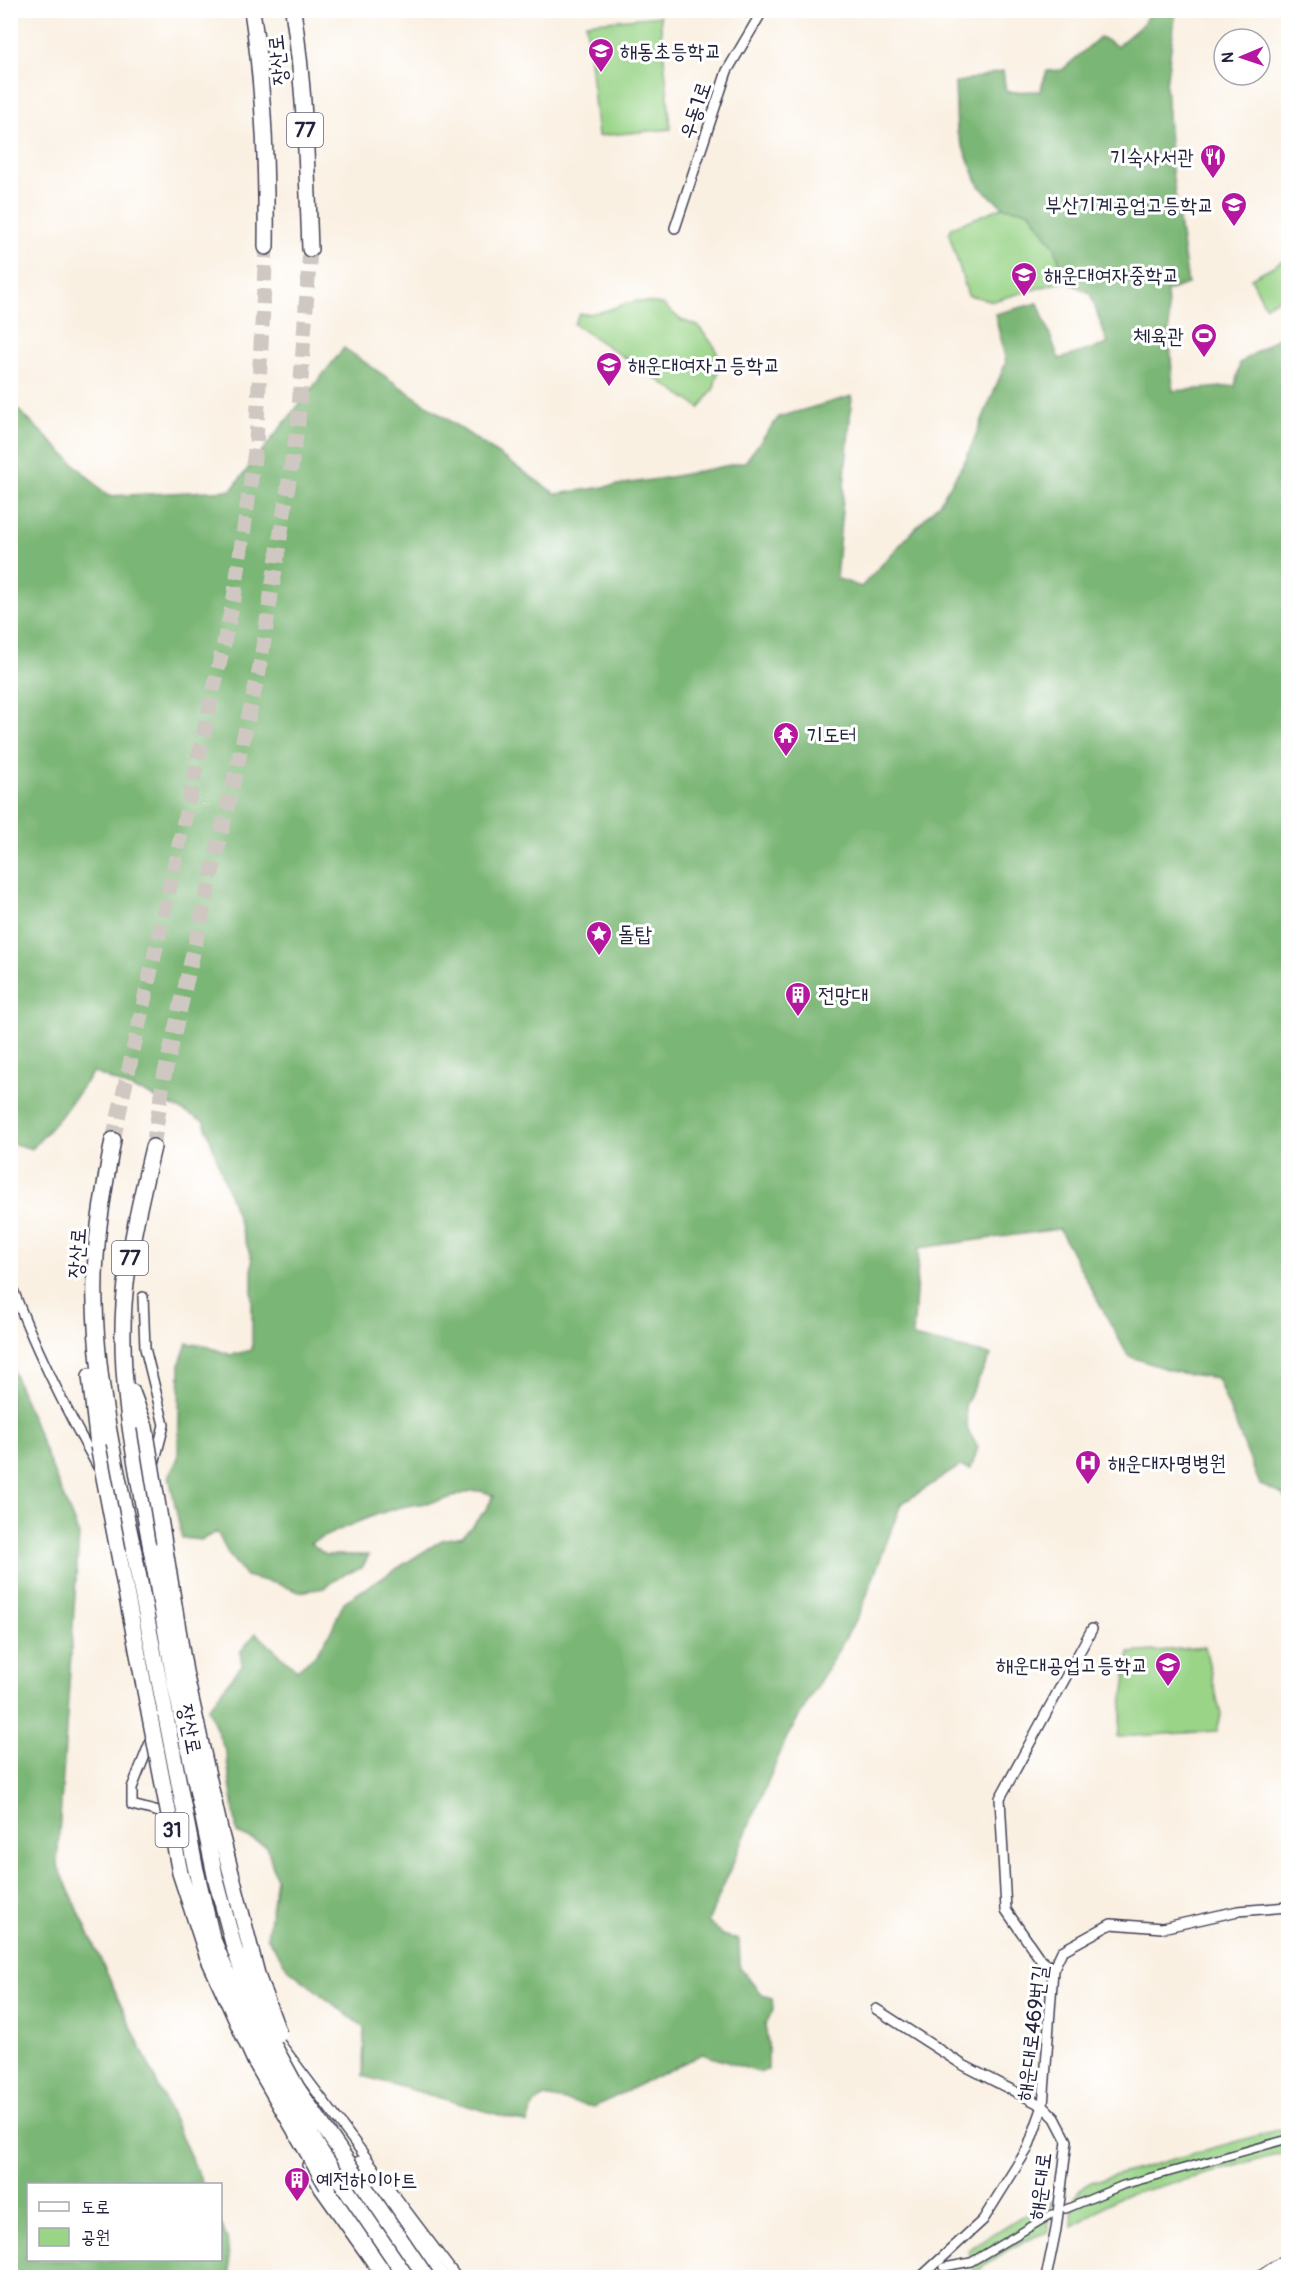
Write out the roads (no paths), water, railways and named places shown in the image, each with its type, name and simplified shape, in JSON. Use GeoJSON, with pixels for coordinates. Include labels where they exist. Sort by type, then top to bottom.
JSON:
{"type":"FeatureCollection","features":[{"type":"Feature","properties":{"kind":"highway","name":"장산로"},"geometry":{"type":"LineString","coordinates":[[252,10],[258,53],[265,147],[266,247]]}},
{"type":"Feature","properties":{"kind":"highway","name":"장산로"},"geometry":{"type":"LineString","coordinates":[[293,10],[299,50],[307,145],[310,249]]}},
{"type":"Feature","properties":{"kind":"highway","name":"장산로"},"geometry":{"type":"LineString","coordinates":[[113,1140],[103,1195],[94,1301],[98,1356],[109,1437],[134,1552],[195,1866],[212,1937],[238,2000],[270,2065],[321,2152],[407,2277]]}},
{"type":"Feature","properties":{"kind":"highway","name":"장산로"},"geometry":{"type":"LineString","coordinates":[[153,1147],[134,1229],[126,1294],[125,1372],[129,1423],[175,1684],[216,1880],[250,1995],[273,2044],[297,2088],[426,2277]]}},
{"type":"Feature","properties":{"kind":"highway","name":"31"},"geometry":{"type":"LineString","coordinates":[[94,1301],[90,1374],[98,1446],[180,1873],[207,1955],[255,2061],[327,2186],[392,2277]]}},
{"type":"Feature","properties":{"kind":"highway"},"geometry":{"type":"LineString","coordinates":[[125,1372],[145,1427],[185,1672],[220,1834],[258,1978],[275,2026],[306,2085],[442,2277]]}},
{"type":"Feature","properties":{"kind":"main road"},"geometry":{"type":"LineString","coordinates":[[1261,2277],[1288,2260]]}},
{"type":"Feature","properties":{"kind":"street","name":"우동1로"},"geometry":{"type":"LineString","coordinates":[[675,228],[727,71],[763,10]]}},
{"type":"Feature","properties":{"kind":"street"},"geometry":{"type":"LineString","coordinates":[[10,1282],[31,1337],[71,1418],[113,1493],[147,1652],[151,1742],[132,1788],[132,1805],[159,1812],[180,1840],[212,1955],[256,2042],[281,2112],[319,2189],[382,2277]]}},
{"type":"Feature","properties":{"kind":"street"},"geometry":{"type":"LineString","coordinates":[[142,1297],[145,1348],[164,1425],[150,1481],[175,1646],[196,1754],[241,1943],[272,2033],[457,2277]]}},
{"type":"Feature","properties":{"kind":"street"},"geometry":{"type":"LineString","coordinates":[[1053,1970],[1040,1959],[1006,1910],[1000,1798],[1092,1629]]}},
{"type":"Feature","properties":{"kind":"street"},"geometry":{"type":"LineString","coordinates":[[147,1652],[175,1646]]}},
{"type":"Feature","properties":{"kind":"street","name":"해운대로469번길"},"geometry":{"type":"LineString","coordinates":[[920,2277],[983,2220],[1028,2148],[1042,2106],[1053,1970],[1062,1951],[1111,1924],[1162,1928],[1238,1911],[1288,1907]]}},
{"type":"Feature","properties":{"kind":"street"},"geometry":{"type":"LineString","coordinates":[[876,2009],[963,2065],[1042,2106]]}},
{"type":"Feature","properties":{"kind":"street"},"geometry":{"type":"LineString","coordinates":[[256,2042],[272,2033]]}},
{"type":"Feature","properties":{"kind":"street","name":"해운대로"},"geometry":{"type":"LineString","coordinates":[[1042,2106],[1055,2118],[1067,2141],[1056,2229],[1046,2277]]}},
{"type":"Feature","properties":{"kind":"street"},"geometry":{"type":"LineString","coordinates":[[1066,2210],[1123,2185],[1288,2139]]}},
{"type":"Feature","properties":{"kind":"street"},"geometry":{"type":"LineString","coordinates":[[944,2266],[971,2262],[1052,2214]]}},
{"type":"Feature","properties":{"kind":"tunnel"},"geometry":{"type":"LineString","coordinates":[[113,1140],[234,598],[256,444],[266,247]]}},
{"type":"Feature","properties":{"kind":"tunnel"},"geometry":{"type":"LineString","coordinates":[[153,1147],[164,1077],[259,672],[298,423],[310,249]]}},
{"type":"Feature","properties":{"kind":"place","name":"해동초등학교"},"geometry":{"type":"Point","coordinates":[601,74]}},
{"type":"Feature","properties":{"kind":"place","name":"기숙사서관"},"geometry":{"type":"Point","coordinates":[1213,180]}},
{"type":"Feature","properties":{"kind":"place","name":"부산기계공업고등학교"},"geometry":{"type":"Point","coordinates":[1234,228]}},
{"type":"Feature","properties":{"kind":"place","name":"해운대여자중학교"},"geometry":{"type":"Point","coordinates":[1024,298]}},
{"type":"Feature","properties":{"kind":"place","name":"체육관"},"geometry":{"type":"Point","coordinates":[1204,359]}},
{"type":"Feature","properties":{"kind":"place","name":"해운대여자고등학교"},"geometry":{"type":"Point","coordinates":[609,388]}},
{"type":"Feature","properties":{"kind":"place","name":"기도터"},"geometry":{"type":"Point","coordinates":[786,758]}},
{"type":"Feature","properties":{"kind":"place","name":"돌탑"},"geometry":{"type":"Point","coordinates":[599,957]}},
{"type":"Feature","properties":{"kind":"place","name":"전망대"},"geometry":{"type":"Point","coordinates":[798,1018]}},
{"type":"Feature","properties":{"kind":"place","name":"해운대자명병원"},"geometry":{"type":"Point","coordinates":[1088,1486]}},
{"type":"Feature","properties":{"kind":"place","name":"해운대공업고등학교"},"geometry":{"type":"Point","coordinates":[1168,1688]}},
{"type":"Feature","properties":{"kind":"place","name":"예전하이아트"},"geometry":{"type":"Point","coordinates":[297,2203]}}]}
